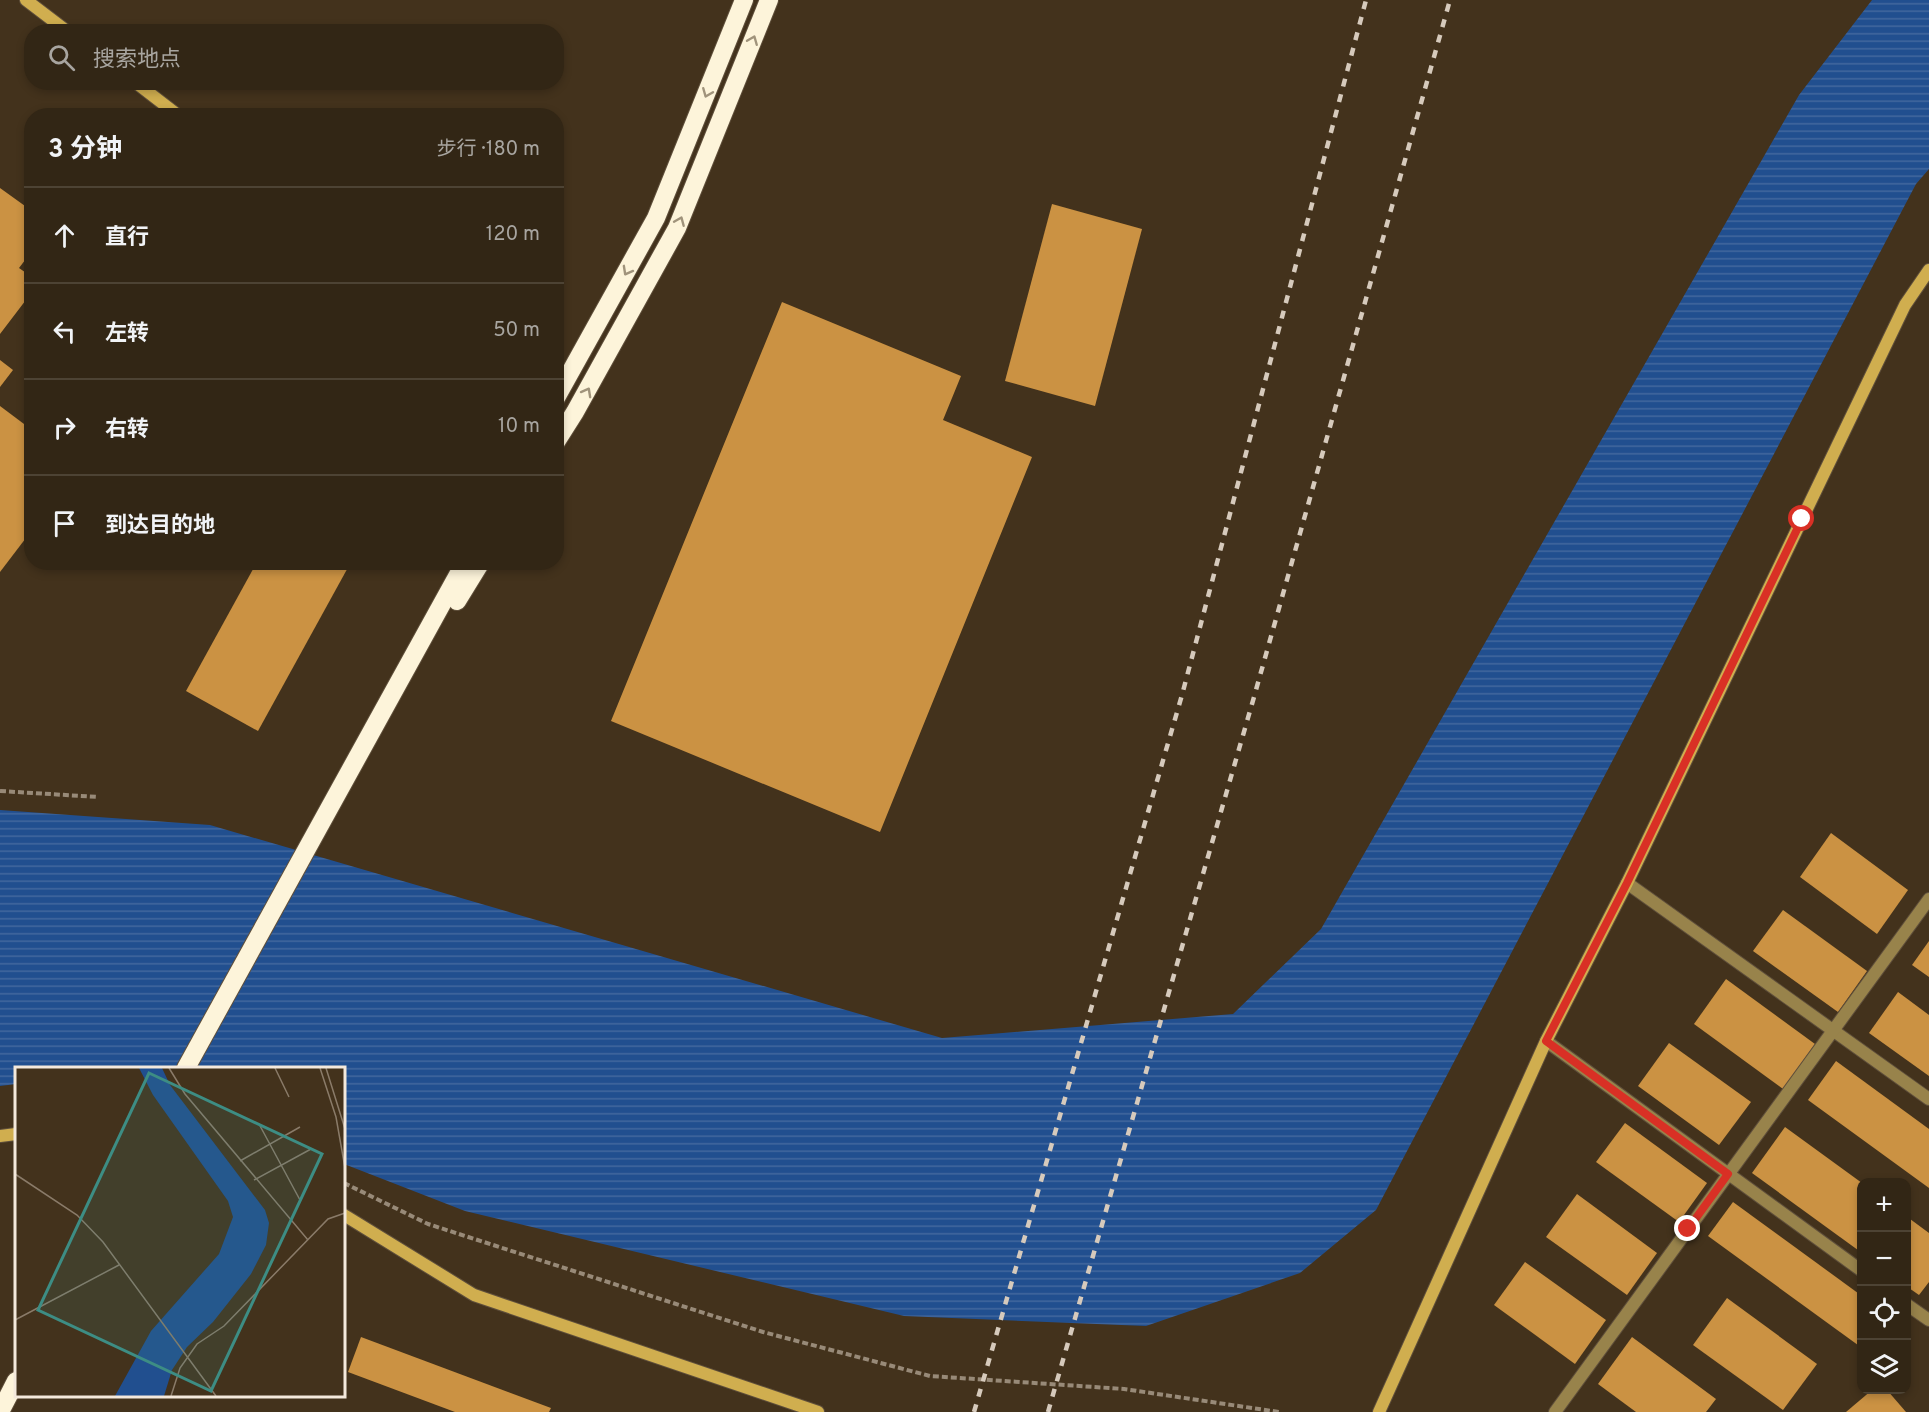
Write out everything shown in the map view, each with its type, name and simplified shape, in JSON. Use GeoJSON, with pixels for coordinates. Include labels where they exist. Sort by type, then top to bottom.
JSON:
{"type":"FeatureCollection","features":[{"type":"Feature","properties":{"kind":"highway"},"geometry":{"type":"LineString","coordinates":[[564,384],[656,218],[744,0]]}},
{"type":"Feature","properties":{"kind":"highway"},"geometry":{"type":"LineString","coordinates":[[564,429],[677,228],[769,0]]}},
{"type":"Feature","properties":{"kind":"highway"},"geometry":{"type":"LineString","coordinates":[[187,1067],[461,570]]}},
{"type":"Feature","properties":{"kind":"highway"},"geometry":{"type":"LineString","coordinates":[[347,776],[476,570]]}},
{"type":"Feature","properties":{"kind":"highway"},"geometry":{"type":"LineString","coordinates":[[0,1412],[15,1383]]}},
{"type":"Feature","properties":{"kind":"street"},"geometry":{"type":"LineString","coordinates":[[26,0],[58,24]]}},
{"type":"Feature","properties":{"kind":"street"},"geometry":{"type":"LineString","coordinates":[[145,90],[169,108]]}},
{"type":"Feature","properties":{"kind":"street"},"geometry":{"type":"LineString","coordinates":[[1379,1412],[1546,1041],[1627,883],[1905,305],[1929,270]]}},
{"type":"Feature","properties":{"kind":"street"},"geometry":{"type":"LineString","coordinates":[[1627,883],[1929,1099]]}},
{"type":"Feature","properties":{"kind":"street"},"geometry":{"type":"LineString","coordinates":[[1555,1412],[1929,899]]}},
{"type":"Feature","properties":{"kind":"street"},"geometry":{"type":"LineString","coordinates":[[1546,1041],[1857,1267]]}},
{"type":"Feature","properties":{"kind":"street"},"geometry":{"type":"LineString","coordinates":[[0,1136],[15,1134]]}},
{"type":"Feature","properties":{"kind":"street"},"geometry":{"type":"LineString","coordinates":[[345,1216],[474,1295],[818,1412]]}},
{"type":"Feature","properties":{"kind":"street"},"geometry":{"type":"LineString","coordinates":[[1911,1307],[1929,1320]]}},
{"type":"Feature","properties":{"kind":"path"},"geometry":{"type":"LineString","coordinates":[[0,791],[98,797]]}},
{"type":"Feature","properties":{"kind":"path"},"geometry":{"type":"LineString","coordinates":[[345,1183],[428,1224],[764,1332],[930,1376],[1124,1389],[1279,1412]]}},
{"type":"Feature","properties":{"kind":"water"},"geometry":{"type":"Polygon","coordinates":[[[1872,0],[1929,0],[1929,169],[1916,184],[1376,1210],[1300,1273],[1146,1326],[904,1316],[465,1211],[345,1164],[345,1067],[15,1067],[15,1084],[0,1086],[0,810],[210,825],[942,1038],[1233,1014],[1321,929],[1799,95],[1872,0]]]}},
{"type":"Feature","properties":{"kind":"building"},"geometry":{"type":"Polygon","coordinates":[[[0,188],[24,205],[24,261],[19,268],[24,271],[24,302],[0,334],[0,188]]]}},
{"type":"Feature","properties":{"kind":"building"},"geometry":{"type":"Polygon","coordinates":[[[1052,204],[1142,229],[1095,406],[1005,381],[1052,204]]]}},
{"type":"Feature","properties":{"kind":"building"},"geometry":{"type":"Polygon","coordinates":[[[782,302],[961,376],[943,420],[1032,457],[880,832],[611,721],[782,302]]]}},
{"type":"Feature","properties":{"kind":"building"},"geometry":{"type":"Polygon","coordinates":[[[0,360],[13,370],[0,387],[0,360]]]}},
{"type":"Feature","properties":{"kind":"building"},"geometry":{"type":"Polygon","coordinates":[[[0,406],[24,424],[24,540],[0,572],[0,406]]]}},
{"type":"Feature","properties":{"kind":"building"},"geometry":{"type":"Polygon","coordinates":[[[253,570],[347,570],[258,731],[186,691],[253,570]]]}},
{"type":"Feature","properties":{"kind":"building"},"geometry":{"type":"Polygon","coordinates":[[[1831,833],[1908,890],[1877,934],[1800,877],[1831,833]]]}},
{"type":"Feature","properties":{"kind":"building"},"geometry":{"type":"Polygon","coordinates":[[[1783,910],[1867,971],[1838,1012],[1753,951],[1783,910]]]}},
{"type":"Feature","properties":{"kind":"building"},"geometry":{"type":"Polygon","coordinates":[[[1929,941],[1929,977],[1912,965],[1929,941]]]}},
{"type":"Feature","properties":{"kind":"building"},"geometry":{"type":"Polygon","coordinates":[[[1726,979],[1815,1044],[1783,1089],[1694,1024],[1726,979]]]}},
{"type":"Feature","properties":{"kind":"building"},"geometry":{"type":"Polygon","coordinates":[[[1898,992],[1929,1015],[1929,1076],[1869,1033],[1898,992]]]}},
{"type":"Feature","properties":{"kind":"building"},"geometry":{"type":"Polygon","coordinates":[[[1669,1043],[1751,1102],[1719,1145],[1638,1086],[1669,1043]]]}},
{"type":"Feature","properties":{"kind":"building"},"geometry":{"type":"Polygon","coordinates":[[[1836,1061],[1929,1129],[1929,1188],[1808,1100],[1836,1061]]]}},
{"type":"Feature","properties":{"kind":"building"},"geometry":{"type":"Polygon","coordinates":[[[1625,1123],[1707,1183],[1679,1222],[1596,1162],[1625,1123]]]}},
{"type":"Feature","properties":{"kind":"building"},"geometry":{"type":"Polygon","coordinates":[[[1785,1127],[1857,1179],[1857,1249],[1752,1173],[1785,1127]]]}},
{"type":"Feature","properties":{"kind":"building"},"geometry":{"type":"Polygon","coordinates":[[[1577,1194],[1657,1253],[1627,1295],[1546,1237],[1577,1194]]]}},
{"type":"Feature","properties":{"kind":"building"},"geometry":{"type":"Polygon","coordinates":[[[1733,1202],[1857,1292],[1857,1344],[1708,1236],[1733,1202]]]}},
{"type":"Feature","properties":{"kind":"building"},"geometry":{"type":"Polygon","coordinates":[[[1911,1220],[1929,1233],[1929,1282],[1919,1295],[1911,1289],[1911,1220]]]}},
{"type":"Feature","properties":{"kind":"building"},"geometry":{"type":"Polygon","coordinates":[[[1525,1262],[1606,1320],[1575,1364],[1494,1305],[1525,1262]]]}},
{"type":"Feature","properties":{"kind":"building"},"geometry":{"type":"Polygon","coordinates":[[[1727,1298],[1817,1364],[1783,1410],[1693,1345],[1727,1298]]]}},
{"type":"Feature","properties":{"kind":"building"},"geometry":{"type":"Polygon","coordinates":[[[361,1337],[551,1408],[549,1412],[455,1412],[348,1372],[361,1337]]]}},
{"type":"Feature","properties":{"kind":"building"},"geometry":{"type":"Polygon","coordinates":[[[1632,1337],[1716,1399],[1706,1412],[1636,1412],[1598,1384],[1632,1337]]]}},
{"type":"Feature","properties":{"kind":"building"},"geometry":{"type":"Polygon","coordinates":[[[1867,1394],[1890,1394],[1906,1412],[1846,1412],[1867,1394]]]}},
{"type":"Feature","properties":{"kind":"railway"},"geometry":{"type":"LineString","coordinates":[[974,1412],[1182,695],[1366,0]]}},
{"type":"Feature","properties":{"kind":"railway"},"geometry":{"type":"LineString","coordinates":[[1048,1412],[1254,697],[1450,0]]}},
{"type":"Feature","properties":{"kind":"route"},"geometry":{"type":"LineString","coordinates":[[1688,1229],[1728,1174],[1546,1041],[1627,883],[1802,519]]}}]}
